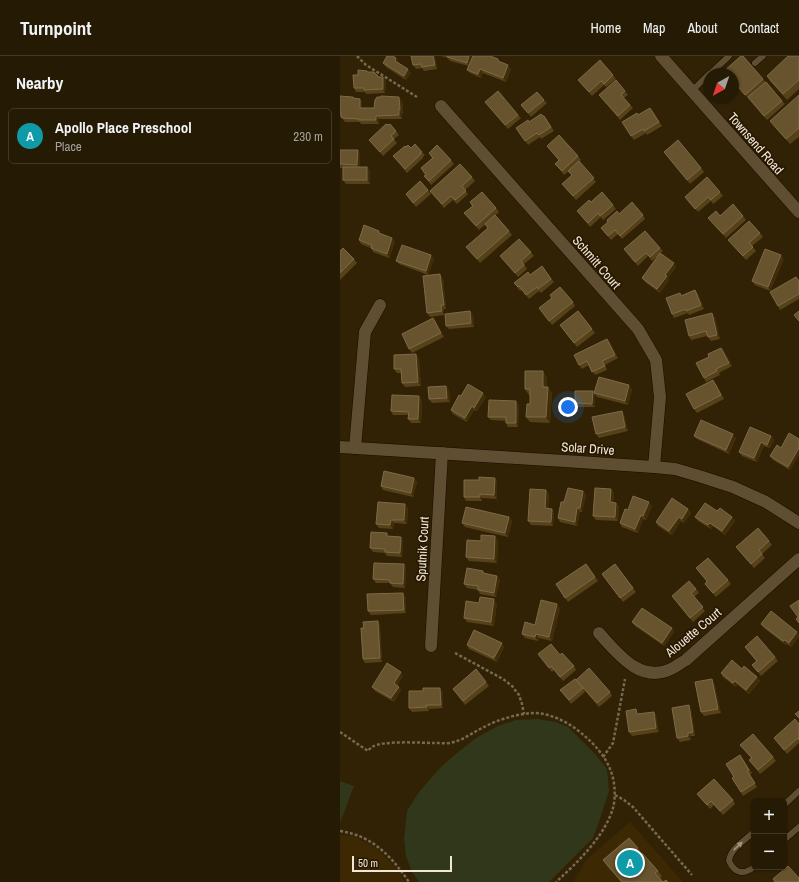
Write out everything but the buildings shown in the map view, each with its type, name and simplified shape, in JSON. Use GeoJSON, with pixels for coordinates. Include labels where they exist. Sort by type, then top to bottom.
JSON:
{"type":"FeatureCollection","features":[{"type":"Feature","properties":{"kind":"street","name":"Townsend Road"},"geometry":{"type":"LineString","coordinates":[[661,56],[799,212]]}},
{"type":"Feature","properties":{"kind":"street","name":"Schmitt Court"},"geometry":{"type":"LineString","coordinates":[[441,106],[638,329],[656,360],[660,397],[654,467]]}},
{"type":"Feature","properties":{"kind":"street"},"geometry":{"type":"LineString","coordinates":[[355,448],[365,332],[380,305]]}},
{"type":"Feature","properties":{"kind":"street","name":"Solar Drive"},"geometry":{"type":"LineString","coordinates":[[340,447],[675,469],[733,487],[766,502],[799,523]]}},
{"type":"Feature","properties":{"kind":"street","name":"Sputnik Court"},"geometry":{"type":"LineString","coordinates":[[431,646],[442,453]]}},
{"type":"Feature","properties":{"kind":"street","name":"Alouette Court"},"geometry":{"type":"LineString","coordinates":[[599,633],[615,651],[636,669],[660,673],[673,668],[686,660],[799,559]]}},
{"type":"Feature","properties":{"kind":"lane"},"geometry":{"type":"LineString","coordinates":[[716,68],[729,56]]}},
{"type":"Feature","properties":{"kind":"lane"},"geometry":{"type":"LineString","coordinates":[[755,63],[763,56]]}},
{"type":"Feature","properties":{"kind":"lane"},"geometry":{"type":"LineString","coordinates":[[692,90],[703,80]]}},
{"type":"Feature","properties":{"kind":"lane"},"geometry":{"type":"LineString","coordinates":[[787,802],[799,791]]}},
{"type":"Feature","properties":{"kind":"lane"},"geometry":{"type":"LineString","coordinates":[[787,837],[799,827]]}},
{"type":"Feature","properties":{"kind":"lane"},"geometry":{"type":"LineString","coordinates":[[751,835],[731,853],[729,861],[732,868],[739,872],[746,872],[751,869]]}},
{"type":"Feature","properties":{"kind":"path"},"geometry":{"type":"LineString","coordinates":[[358,56],[366,65],[417,97]]}},
{"type":"Feature","properties":{"kind":"path"},"geometry":{"type":"LineString","coordinates":[[455,653],[503,679],[512,686],[519,695],[524,714]]}},
{"type":"Feature","properties":{"kind":"path"},"geometry":{"type":"LineString","coordinates":[[603,757],[613,743],[625,679]]}},
{"type":"Feature","properties":{"kind":"path"},"geometry":{"type":"LineString","coordinates":[[340,732],[368,751],[372,747],[388,743],[454,742],[486,726],[511,717],[535,713],[563,721],[580,732],[590,741],[603,757],[610,770],[615,795],[613,808],[606,825],[598,836],[583,855],[556,882]]}},
{"type":"Feature","properties":{"kind":"path"},"geometry":{"type":"LineString","coordinates":[[615,795],[633,807],[692,875]]}},
{"type":"Feature","properties":{"kind":"path"},"geometry":{"type":"LineString","coordinates":[[340,831],[360,836],[375,844],[388,855],[409,882]]}},
{"type":"Feature","properties":{"kind":"shaded area"},"geometry":{"type":"Polygon","coordinates":[[[630,822],[683,882],[574,882],[586,860],[630,822]]]}},
{"type":"Feature","properties":{"kind":"shaded area"},"geometry":{"type":"Polygon","coordinates":[[[340,835],[353,836],[375,847],[397,869],[405,882],[340,882],[340,835]]]}},
{"type":"Feature","properties":{"kind":"green space"},"geometry":{"type":"Polygon","coordinates":[[[538,719],[556,722],[568,727],[596,755],[607,769],[609,791],[593,838],[549,882],[419,882],[412,872],[406,856],[404,839],[407,811],[419,792],[440,768],[476,738],[498,726],[516,720],[538,719]]]}},
{"type":"Feature","properties":{"kind":"green space"},"geometry":{"type":"Polygon","coordinates":[[[340,781],[354,786],[340,823],[340,781]]]}},
{"type":"Feature","properties":{"kind":"place","name":"Apollo Place Preschool"},"geometry":{"type":"Point","coordinates":[630,863]}}]}
